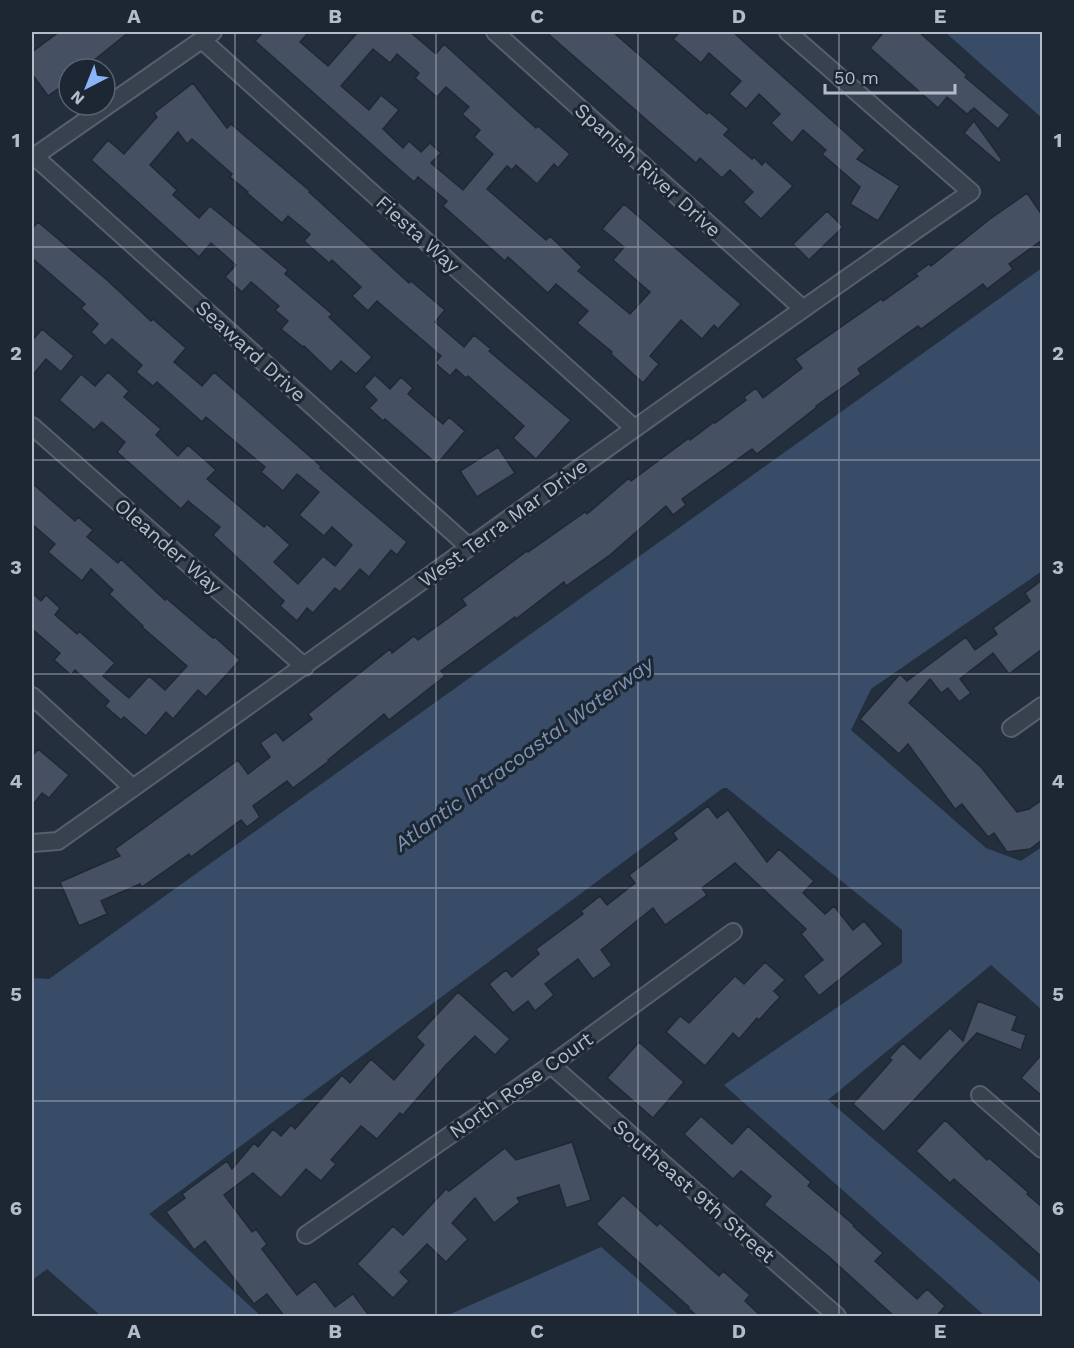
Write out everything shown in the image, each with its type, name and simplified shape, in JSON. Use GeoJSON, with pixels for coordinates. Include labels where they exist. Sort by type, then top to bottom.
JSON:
{"type":"FeatureCollection","features":[{"type":"Feature","properties":{"kind":"street","name":"Spanish River Drive"},"geometry":{"type":"LineString","coordinates":[[495,32],[802,308]]}},
{"type":"Feature","properties":{"kind":"street","name":"West Terra Mar Drive"},"geometry":{"type":"LineString","coordinates":[[32,843],[58,841],[305,667],[802,308],[971,192],[788,32]]}},
{"type":"Feature","properties":{"kind":"street"},"geometry":{"type":"LineString","coordinates":[[33,157],[207,36]]}},
{"type":"Feature","properties":{"kind":"street","name":"Fiesta Way"},"geometry":{"type":"LineString","coordinates":[[207,36],[634,428]]}},
{"type":"Feature","properties":{"kind":"street","name":"Seaward Drive"},"geometry":{"type":"LineString","coordinates":[[33,157],[469,547]]}},
{"type":"Feature","properties":{"kind":"street","name":"Oleander Way"},"geometry":{"type":"LineString","coordinates":[[32,426],[305,667]]}},
{"type":"Feature","properties":{"kind":"street"},"geometry":{"type":"LineString","coordinates":[[32,696],[133,788]]}},
{"type":"Feature","properties":{"kind":"street"},"geometry":{"type":"LineString","coordinates":[[1011,728],[1042,706]]}},
{"type":"Feature","properties":{"kind":"street","name":"North Rose Court"},"geometry":{"type":"LineString","coordinates":[[306,1235],[551,1065],[734,932]]}},
{"type":"Feature","properties":{"kind":"street","name":"Southeast 9th Street"},"geometry":{"type":"LineString","coordinates":[[551,1065],[837,1317]]}},
{"type":"Feature","properties":{"kind":"street"},"geometry":{"type":"LineString","coordinates":[[980,1095],[1042,1149]]}},
{"type":"Feature","properties":{"kind":"water"},"geometry":{"type":"Polygon","coordinates":[[[945,32],[1042,32],[1042,118],[945,32]]]}},
{"type":"Feature","properties":{"kind":"water","name":"Atlantic Intracoastal Waterway"},"geometry":{"type":"Polygon","coordinates":[[[1042,268],[1042,571],[871,689],[851,730],[986,848],[1021,861],[1042,847],[1042,1010],[991,965],[828,1100],[1042,1284],[1042,1316],[985,1316],[724,1085],[902,963],[902,930],[727,788],[723,788],[149,1214],[261,1316],[101,1316],[47,1269],[32,1280],[32,978],[49,979],[1042,268]]]}},
{"type":"Feature","properties":{"kind":"water"},"geometry":{"type":"Polygon","coordinates":[[[601,1247],[680,1316],[446,1316],[601,1247]]]}},
{"type":"Feature","properties":{"kind":"building"},"geometry":{"type":"Polygon","coordinates":[[[59,32],[129,32],[98,57],[57,57],[57,90],[48,96],[32,74],[32,52],[59,32]]]}},
{"type":"Feature","properties":{"kind":"building"},"geometry":{"type":"Polygon","coordinates":[[[263,32],[309,32],[300,42],[328,66],[358,32],[410,32],[436,54],[444,44],[536,128],[538,126],[570,154],[558,168],[554,164],[537,184],[516,165],[512,170],[507,166],[487,189],[546,240],[550,236],[582,267],[578,271],[630,314],[650,292],[613,260],[624,247],[602,229],[624,204],[741,304],[718,329],[714,325],[702,339],[681,320],[650,356],[659,364],[643,383],[611,354],[612,352],[577,323],[588,311],[556,284],[548,293],[508,257],[505,261],[443,206],[447,201],[418,177],[414,182],[255,41],[263,32]],[[373,49],[341,86],[369,110],[381,95],[399,110],[383,129],[403,148],[409,141],[421,152],[430,143],[441,153],[431,163],[463,190],[493,154],[474,137],[480,130],[462,114],[469,107],[446,87],[437,97],[415,78],[419,73],[397,54],[390,63],[373,49]]]}},
{"type":"Feature","properties":{"kind":"building"},"geometry":{"type":"Polygon","coordinates":[[[546,32],[613,32],[707,114],[709,112],[729,129],[724,135],[752,159],[754,157],[762,165],[765,161],[793,186],[761,219],[743,202],[753,192],[730,170],[722,178],[700,158],[696,163],[546,32]]]}},
{"type":"Feature","properties":{"kind":"building"},"geometry":{"type":"Polygon","coordinates":[[[680,32],[733,32],[865,150],[857,159],[900,186],[878,221],[850,204],[860,187],[822,154],[826,150],[803,130],[792,143],[771,123],[780,114],[759,94],[746,109],[729,94],[741,81],[709,53],[701,63],[673,39],[680,32]]]}},
{"type":"Feature","properties":{"kind":"building"},"geometry":{"type":"Polygon","coordinates":[[[884,32],[919,32],[967,75],[965,77],[1010,115],[998,129],[974,108],[967,114],[947,97],[938,108],[870,48],[884,32]]]}},
{"type":"Feature","properties":{"kind":"building"},"geometry":{"type":"Polygon","coordinates":[[[193,83],[227,128],[231,124],[310,191],[409,283],[411,281],[445,310],[435,322],[464,347],[474,335],[491,349],[489,351],[571,420],[536,459],[513,438],[524,426],[468,376],[466,378],[456,369],[450,376],[435,363],[441,356],[377,301],[368,311],[352,296],[361,287],[332,260],[329,263],[304,241],[310,234],[288,216],[282,223],[247,193],[230,177],[232,174],[192,139],[187,144],[178,132],[150,165],[177,190],[173,195],[199,218],[210,206],[288,270],[285,274],[332,314],[329,317],[372,357],[356,374],[341,361],[331,372],[304,346],[281,329],[288,321],[275,310],[279,306],[251,282],[242,292],[225,277],[236,265],[211,243],[199,257],[91,160],[108,140],[124,154],[157,117],[154,113],[193,83]]]}},
{"type":"Feature","properties":{"kind":"building"},"geometry":{"type":"Polygon","coordinates":[[[974,121],[1002,160],[999,163],[964,133],[974,121]]]}},
{"type":"Feature","properties":{"kind":"building"},"geometry":{"type":"Polygon","coordinates":[[[1027,193],[1042,215],[1042,240],[1009,264],[1013,269],[987,289],[983,284],[921,329],[918,326],[858,369],[861,374],[816,406],[757,454],[752,449],[682,499],[686,505],[673,515],[666,506],[610,555],[566,586],[564,582],[516,619],[515,617],[441,671],[445,676],[389,720],[384,714],[293,788],[287,781],[253,806],[260,817],[247,827],[241,820],[191,857],[189,854],[142,887],[140,884],[101,901],[107,914],[79,926],[60,882],[120,856],[115,849],[238,760],[248,774],[270,757],[260,743],[276,732],[283,741],[312,719],[308,714],[390,649],[392,653],[414,636],[418,640],[466,605],[462,599],[527,551],[585,512],[587,514],[629,478],[631,481],[689,438],[690,440],[715,423],[746,400],[744,397],[756,388],[763,398],[802,368],[795,359],[918,276],[915,274],[929,264],[931,266],[1027,193]]]}},
{"type":"Feature","properties":{"kind":"building"},"geometry":{"type":"Polygon","coordinates":[[[827,211],[843,227],[809,260],[793,244],[827,211]]]}},
{"type":"Feature","properties":{"kind":"building"},"geometry":{"type":"Polygon","coordinates":[[[38,222],[107,280],[151,321],[153,319],[186,348],[174,362],[202,386],[214,372],[322,467],[320,468],[407,542],[397,555],[391,550],[369,577],[360,569],[340,592],[335,588],[313,613],[307,608],[297,621],[280,606],[284,601],[213,535],[220,527],[188,501],[181,509],[117,452],[125,442],[102,422],[94,430],[59,400],[81,374],[95,386],[108,372],[129,391],[124,397],[161,429],[156,435],[178,456],[188,445],[216,470],[207,479],[264,527],[267,524],[290,545],[274,562],[298,584],[323,556],[335,566],[352,545],[332,527],[324,536],[299,515],[319,492],[297,474],[283,491],[261,472],[265,467],[206,417],[202,422],[157,382],[153,386],[136,372],[142,365],[112,339],[105,346],[91,332],[98,324],[81,308],[85,304],[32,258],[32,229],[38,222]]]}},
{"type":"Feature","properties":{"kind":"building"},"geometry":{"type":"Polygon","coordinates":[[[42,329],[74,356],[61,372],[46,359],[32,376],[32,341],[42,329]]]}},
{"type":"Feature","properties":{"kind":"building"},"geometry":{"type":"Polygon","coordinates":[[[375,375],[390,389],[401,377],[413,388],[408,394],[443,424],[449,417],[465,431],[437,464],[369,408],[377,400],[364,387],[375,375]]]}},
{"type":"Feature","properties":{"kind":"building"},"geometry":{"type":"Polygon","coordinates":[[[498,447],[515,473],[477,497],[460,471],[498,447]]]}},
{"type":"Feature","properties":{"kind":"building"},"geometry":{"type":"Polygon","coordinates":[[[32,483],[75,521],[78,517],[93,530],[87,537],[118,563],[121,559],[165,600],[166,598],[213,638],[215,637],[240,660],[206,697],[198,690],[173,719],[166,712],[146,736],[124,717],[121,720],[105,706],[109,701],[75,670],[71,675],[54,660],[60,653],[32,629],[32,593],[41,601],[46,595],[60,608],[55,615],[77,634],[79,631],[115,663],[103,676],[129,698],[149,676],[165,690],[187,666],[142,627],[109,594],[113,590],[91,569],[82,581],[48,552],[55,544],[32,524],[32,483]]]}},
{"type":"Feature","properties":{"kind":"building"},"geometry":{"type":"Polygon","coordinates":[[[1042,580],[1042,649],[1009,674],[993,653],[960,679],[971,693],[959,702],[948,688],[941,693],[930,679],[909,703],[981,767],[1017,812],[1029,809],[1042,800],[1042,840],[1030,849],[1007,852],[994,833],[988,837],[962,804],[955,809],[908,744],[899,754],[860,719],[900,674],[907,681],[966,637],[975,650],[997,634],[993,628],[1030,601],[1025,593],[1042,580]]]}},
{"type":"Feature","properties":{"kind":"building"},"geometry":{"type":"Polygon","coordinates":[[[38,749],[69,775],[49,798],[42,793],[32,806],[32,756],[38,749]]]}},
{"type":"Feature","properties":{"kind":"building"},"geometry":{"type":"Polygon","coordinates":[[[708,806],[717,818],[728,810],[767,862],[779,849],[814,881],[803,893],[825,914],[834,906],[853,930],[864,921],[883,944],[819,996],[803,976],[823,960],[801,934],[806,929],[735,863],[702,888],[707,895],[665,925],[653,908],[601,950],[612,965],[593,979],[578,959],[545,984],[554,995],[535,1011],[528,1001],[513,1013],[489,984],[506,970],[512,977],[539,954],[536,949],[583,914],[581,911],[600,896],[607,905],[635,883],[629,875],[677,839],[673,833],[708,806]]]}},
{"type":"Feature","properties":{"kind":"building"},"geometry":{"type":"Polygon","coordinates":[[[765,962],[785,980],[774,991],[780,997],[739,1039],[733,1033],[705,1066],[666,1032],[680,1016],[689,1023],[735,976],[744,984],[765,962]]]}},
{"type":"Feature","properties":{"kind":"building"},"geometry":{"type":"Polygon","coordinates":[[[458,992],[510,1039],[495,1055],[475,1036],[446,1065],[403,1115],[400,1113],[377,1139],[361,1126],[331,1160],[336,1164],[321,1181],[306,1169],[281,1198],[253,1173],[224,1195],[252,1232],[256,1229],[267,1244],[262,1249],[297,1295],[315,1281],[335,1307],[353,1294],[370,1317],[285,1317],[267,1294],[254,1304],[205,1241],[194,1250],[166,1212],[185,1198],[182,1194],[227,1161],[232,1169],[254,1143],[258,1147],[273,1129],[281,1136],[291,1125],[295,1129],[342,1075],[350,1083],[371,1059],[394,1080],[424,1045],[416,1037],[458,992]]]}},
{"type":"Feature","properties":{"kind":"building"},"geometry":{"type":"Polygon","coordinates":[[[978,1001],[1017,1016],[1012,1030],[1026,1035],[1021,1050],[977,1033],[884,1132],[853,1104],[892,1060],[889,1058],[903,1043],[920,1059],[950,1028],[963,1041],[978,1001]]]}},
{"type":"Feature","properties":{"kind":"building"},"geometry":{"type":"Polygon","coordinates":[[[639,1042],[684,1082],[653,1118],[607,1078],[639,1042]]]}},
{"type":"Feature","properties":{"kind":"building"},"geometry":{"type":"Polygon","coordinates":[[[1042,1054],[1042,1096],[1021,1078],[1042,1054]]]}},
{"type":"Feature","properties":{"kind":"building"},"geometry":{"type":"Polygon","coordinates":[[[701,1116],[732,1144],[748,1126],[811,1182],[808,1186],[883,1253],[875,1261],[917,1299],[927,1289],[945,1306],[936,1317],[895,1317],[828,1256],[764,1205],[771,1196],[741,1171],[733,1179],[684,1134],[701,1116]]]}},
{"type":"Feature","properties":{"kind":"building"},"geometry":{"type":"Polygon","coordinates":[[[945,1120],[987,1160],[989,1158],[1028,1192],[1027,1194],[1042,1207],[1042,1257],[954,1179],[950,1183],[916,1151],[945,1120]]]}},
{"type":"Feature","properties":{"kind":"building"},"geometry":{"type":"Polygon","coordinates":[[[572,1142],[591,1200],[566,1208],[559,1185],[517,1198],[520,1202],[494,1223],[475,1198],[452,1223],[468,1239],[446,1262],[427,1244],[400,1272],[409,1281],[393,1298],[357,1264],[393,1226],[403,1235],[446,1189],[449,1191],[505,1148],[516,1160],[572,1142]]]}},
{"type":"Feature","properties":{"kind":"building"},"geometry":{"type":"Polygon","coordinates":[[[623,1195],[657,1226],[660,1223],[719,1276],[723,1271],[750,1295],[745,1301],[762,1317],[698,1317],[596,1224],[623,1195]]]}}]}
